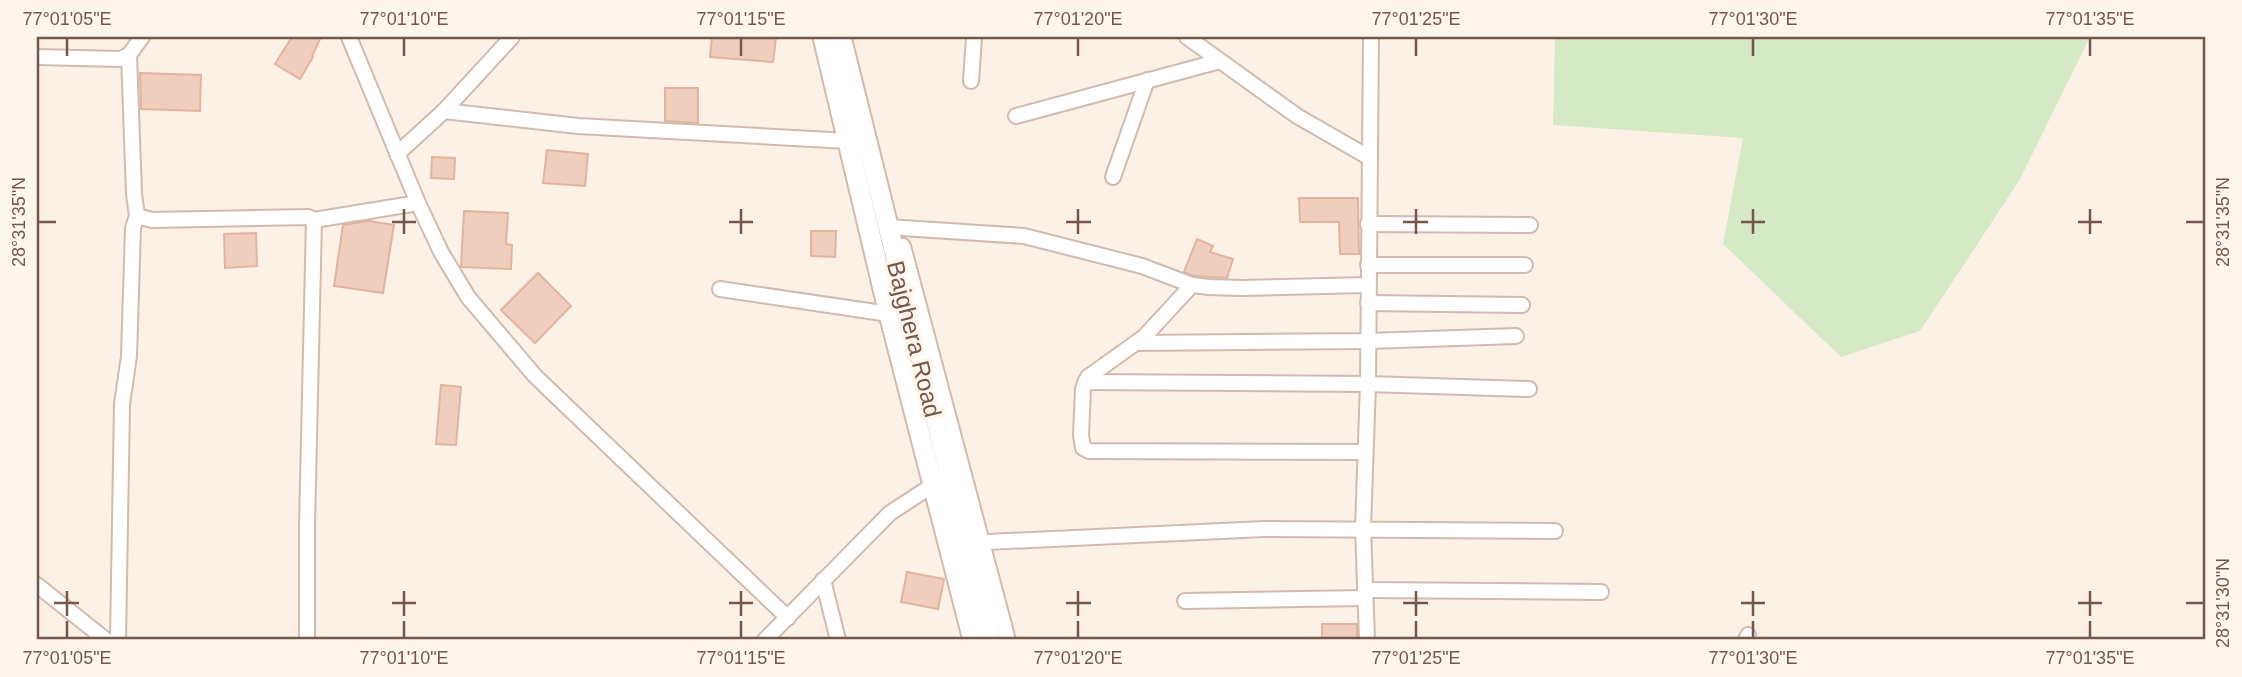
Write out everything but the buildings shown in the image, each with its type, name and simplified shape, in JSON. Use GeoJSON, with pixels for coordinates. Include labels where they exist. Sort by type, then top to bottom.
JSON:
{"type":"FeatureCollection","features":[{"type":"Feature","properties":{"kind":"main road","name":"Bajghera Road"},"geometry":{"type":"LineString","coordinates":[[823,37],[889,314],[941,480],[974,543],[990,640]]}},
{"type":"Feature","properties":{"kind":"main road","name":"Bajghera Road"},"geometry":{"type":"LineString","coordinates":[[841,37],[892,227],[973,640]]}},
{"type":"Feature","properties":{"kind":"street"},"geometry":{"type":"LineString","coordinates":[[37,57],[112,60],[129,55],[142,37]]}},
{"type":"Feature","properties":{"kind":"street"},"geometry":{"type":"LineString","coordinates":[[349,37],[418,203],[441,252],[468,297],[535,376],[788,618]]}},
{"type":"Feature","properties":{"kind":"street"},"geometry":{"type":"LineString","coordinates":[[397,154],[444,111],[512,37]]}},
{"type":"Feature","properties":{"kind":"street"},"geometry":{"type":"LineString","coordinates":[[971,81],[974,37]]}},
{"type":"Feature","properties":{"kind":"street"},"geometry":{"type":"LineString","coordinates":[[1187,37],[1297,116],[1370,158]]}},
{"type":"Feature","properties":{"kind":"street"},"geometry":{"type":"LineString","coordinates":[[1367,640],[1363,528],[1368,384],[1371,37]]}},
{"type":"Feature","properties":{"kind":"street"},"geometry":{"type":"LineString","coordinates":[[118,640],[122,404],[129,356],[132,237],[137,216],[129,55]]}},
{"type":"Feature","properties":{"kind":"street"},"geometry":{"type":"LineString","coordinates":[[1016,116],[1220,61]]}},
{"type":"Feature","properties":{"kind":"street"},"geometry":{"type":"LineString","coordinates":[[1113,177],[1147,80]]}},
{"type":"Feature","properties":{"kind":"street"},"geometry":{"type":"LineString","coordinates":[[444,111],[578,126],[848,141]]}},
{"type":"Feature","properties":{"kind":"street"},"geometry":{"type":"LineString","coordinates":[[137,216],[152,220],[308,217],[314,220],[418,203]]}},
{"type":"Feature","properties":{"kind":"street"},"geometry":{"type":"LineString","coordinates":[[307,640],[314,220]]}},
{"type":"Feature","properties":{"kind":"street"},"geometry":{"type":"LineString","coordinates":[[1368,224],[1531,225]]}},
{"type":"Feature","properties":{"kind":"street"},"geometry":{"type":"LineString","coordinates":[[1008,640],[974,543],[892,227],[1024,236],[1142,266],[1192,285],[1233,288],[1368,285]]}},
{"type":"Feature","properties":{"kind":"street"},"geometry":{"type":"LineString","coordinates":[[1368,265],[1525,265]]}},
{"type":"Feature","properties":{"kind":"street"},"geometry":{"type":"LineString","coordinates":[[1192,285],[1137,343],[1093,372],[1085,382],[1081,443],[1083,448],[1089,451],[1364,452]]}},
{"type":"Feature","properties":{"kind":"street"},"geometry":{"type":"LineString","coordinates":[[720,289],[889,314]]}},
{"type":"Feature","properties":{"kind":"street"},"geometry":{"type":"LineString","coordinates":[[1368,303],[1522,305]]}},
{"type":"Feature","properties":{"kind":"street"},"geometry":{"type":"LineString","coordinates":[[1137,343],[1368,341],[1516,336]]}},
{"type":"Feature","properties":{"kind":"street"},"geometry":{"type":"LineString","coordinates":[[1085,382],[1368,384],[1529,389]]}},
{"type":"Feature","properties":{"kind":"street"},"geometry":{"type":"LineString","coordinates":[[765,640],[890,513],[941,480]]}},
{"type":"Feature","properties":{"kind":"street"},"geometry":{"type":"LineString","coordinates":[[974,543],[1264,529],[1555,531]]}},
{"type":"Feature","properties":{"kind":"street"},"geometry":{"type":"LineString","coordinates":[[823,580],[838,640]]}},
{"type":"Feature","properties":{"kind":"street"},"geometry":{"type":"LineString","coordinates":[[37,585],[106,640]]}},
{"type":"Feature","properties":{"kind":"street"},"geometry":{"type":"LineString","coordinates":[[1185,601],[1365,594],[1601,592]]}},
{"type":"Feature","properties":{"kind":"green space"},"geometry":{"type":"Polygon","coordinates":[[[1555,37],[2090,37],[2019,181],[1920,331],[1841,357],[1723,244],[1743,138],[1553,125],[1555,37]]]}}]}
